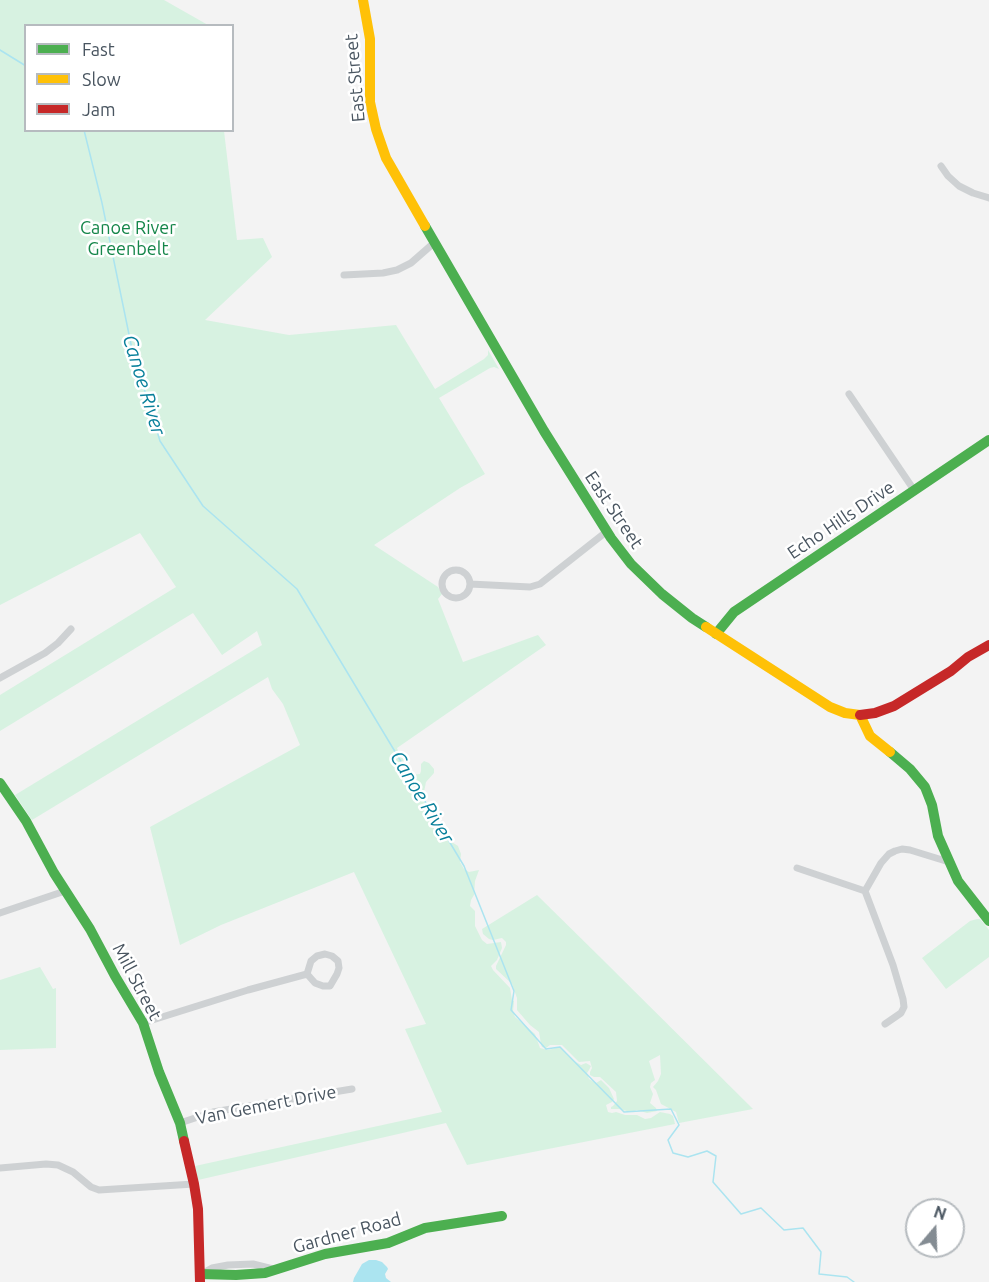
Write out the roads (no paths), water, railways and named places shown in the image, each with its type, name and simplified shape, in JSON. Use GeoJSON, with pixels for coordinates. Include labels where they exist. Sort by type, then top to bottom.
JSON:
{"type":"FeatureCollection","features":[{"type":"Feature","properties":{"kind":"street","name":"East Street"},"geometry":{"type":"LineString","coordinates":[[363,0],[370,39],[370,102],[386,158],[544,431],[606,532],[631,564],[662,594],[692,618],[830,707],[844,713],[860,715]]}},
{"type":"Feature","properties":{"kind":"street"},"geometry":{"type":"LineString","coordinates":[[941,166],[959,186],[973,194],[989,198]]}},
{"type":"Feature","properties":{"kind":"street"},"geometry":{"type":"LineString","coordinates":[[344,275],[397,270],[411,262],[435,242]]}},
{"type":"Feature","properties":{"kind":"street"},"geometry":{"type":"LineString","coordinates":[[849,394],[914,490]]}},
{"type":"Feature","properties":{"kind":"street","name":"Echo Hills Drive"},"geometry":{"type":"LineString","coordinates":[[717,634],[720,627],[734,612],[989,440]]}},
{"type":"Feature","properties":{"kind":"street"},"geometry":{"type":"LineString","coordinates":[[470,584],[530,587],[540,584],[606,532]]}},
{"type":"Feature","properties":{"kind":"street"},"geometry":{"type":"LineString","coordinates":[[458,571],[466,575],[470,584],[464,595],[455,598],[447,595],[442,588],[445,575],[449,572],[458,571]]}},
{"type":"Feature","properties":{"kind":"street"},"geometry":{"type":"LineString","coordinates":[[0,678],[45,653],[71,629]]}},
{"type":"Feature","properties":{"kind":"street"},"geometry":{"type":"LineString","coordinates":[[989,645],[894,706],[875,713],[860,715],[870,736],[910,769],[924,787],[932,805],[938,836],[958,881],[989,921]]}},
{"type":"Feature","properties":{"kind":"street","name":"Mill Street"},"geometry":{"type":"LineString","coordinates":[[0,783],[26,821],[143,1023],[159,1072],[180,1123],[194,1184],[198,1218],[200,1278]]}},
{"type":"Feature","properties":{"kind":"street"},"geometry":{"type":"LineString","coordinates":[[865,891],[881,863],[895,851],[910,850],[949,862]]}},
{"type":"Feature","properties":{"kind":"street"},"geometry":{"type":"LineString","coordinates":[[797,868],[865,891]]}},
{"type":"Feature","properties":{"kind":"street"},"geometry":{"type":"LineString","coordinates":[[0,913],[65,891]]}},
{"type":"Feature","properties":{"kind":"street"},"geometry":{"type":"LineString","coordinates":[[865,891],[893,965],[903,999],[904,1007],[901,1013],[885,1024]]}},
{"type":"Feature","properties":{"kind":"street"},"geometry":{"type":"LineString","coordinates":[[325,954],[338,961],[338,974],[330,986],[315,983],[307,974],[311,961],[317,956],[325,954]]}},
{"type":"Feature","properties":{"kind":"street"},"geometry":{"type":"LineString","coordinates":[[143,1023],[307,974]]}},
{"type":"Feature","properties":{"kind":"street","name":"Van Gemert Drive"},"geometry":{"type":"LineString","coordinates":[[180,1123],[213,1112],[352,1089]]}},
{"type":"Feature","properties":{"kind":"street"},"geometry":{"type":"LineString","coordinates":[[0,1167],[58,1165],[73,1172],[91,1187],[99,1190],[194,1184]]}},
{"type":"Feature","properties":{"kind":"street","name":"Gardner Road"},"geometry":{"type":"LineString","coordinates":[[200,1278],[265,1272],[325,1254],[388,1243],[425,1228],[502,1216]]}},
{"type":"Feature","properties":{"kind":"water"},"geometry":{"type":"Polygon","coordinates":[[[369,1260],[382,1262],[387,1267],[386,1278],[391,1282],[353,1282],[362,1264],[369,1260]]]}},
{"type":"Feature","properties":{"kind":"waterway","name":"Canoe River"},"geometry":{"type":"LineString","coordinates":[[0,50],[24,65]]}},
{"type":"Feature","properties":{"kind":"waterway","name":"Canoe River"},"geometry":{"type":"LineString","coordinates":[[84,132],[102,203],[132,349],[160,441],[203,506],[297,589],[464,866],[514,991],[511,1010],[546,1049],[560,1047],[624,1112],[671,1109],[679,1125],[668,1140],[673,1153],[688,1157],[707,1151],[716,1156],[713,1182],[741,1214],[761,1208],[784,1230],[803,1228],[821,1252],[819,1274],[847,1277],[854,1282]]}},
{"type":"Feature","properties":{"kind":"park label","name":"Canoe River Greenbelt"},"geometry":{"type":"Point","coordinates":[128,238]}}]}
